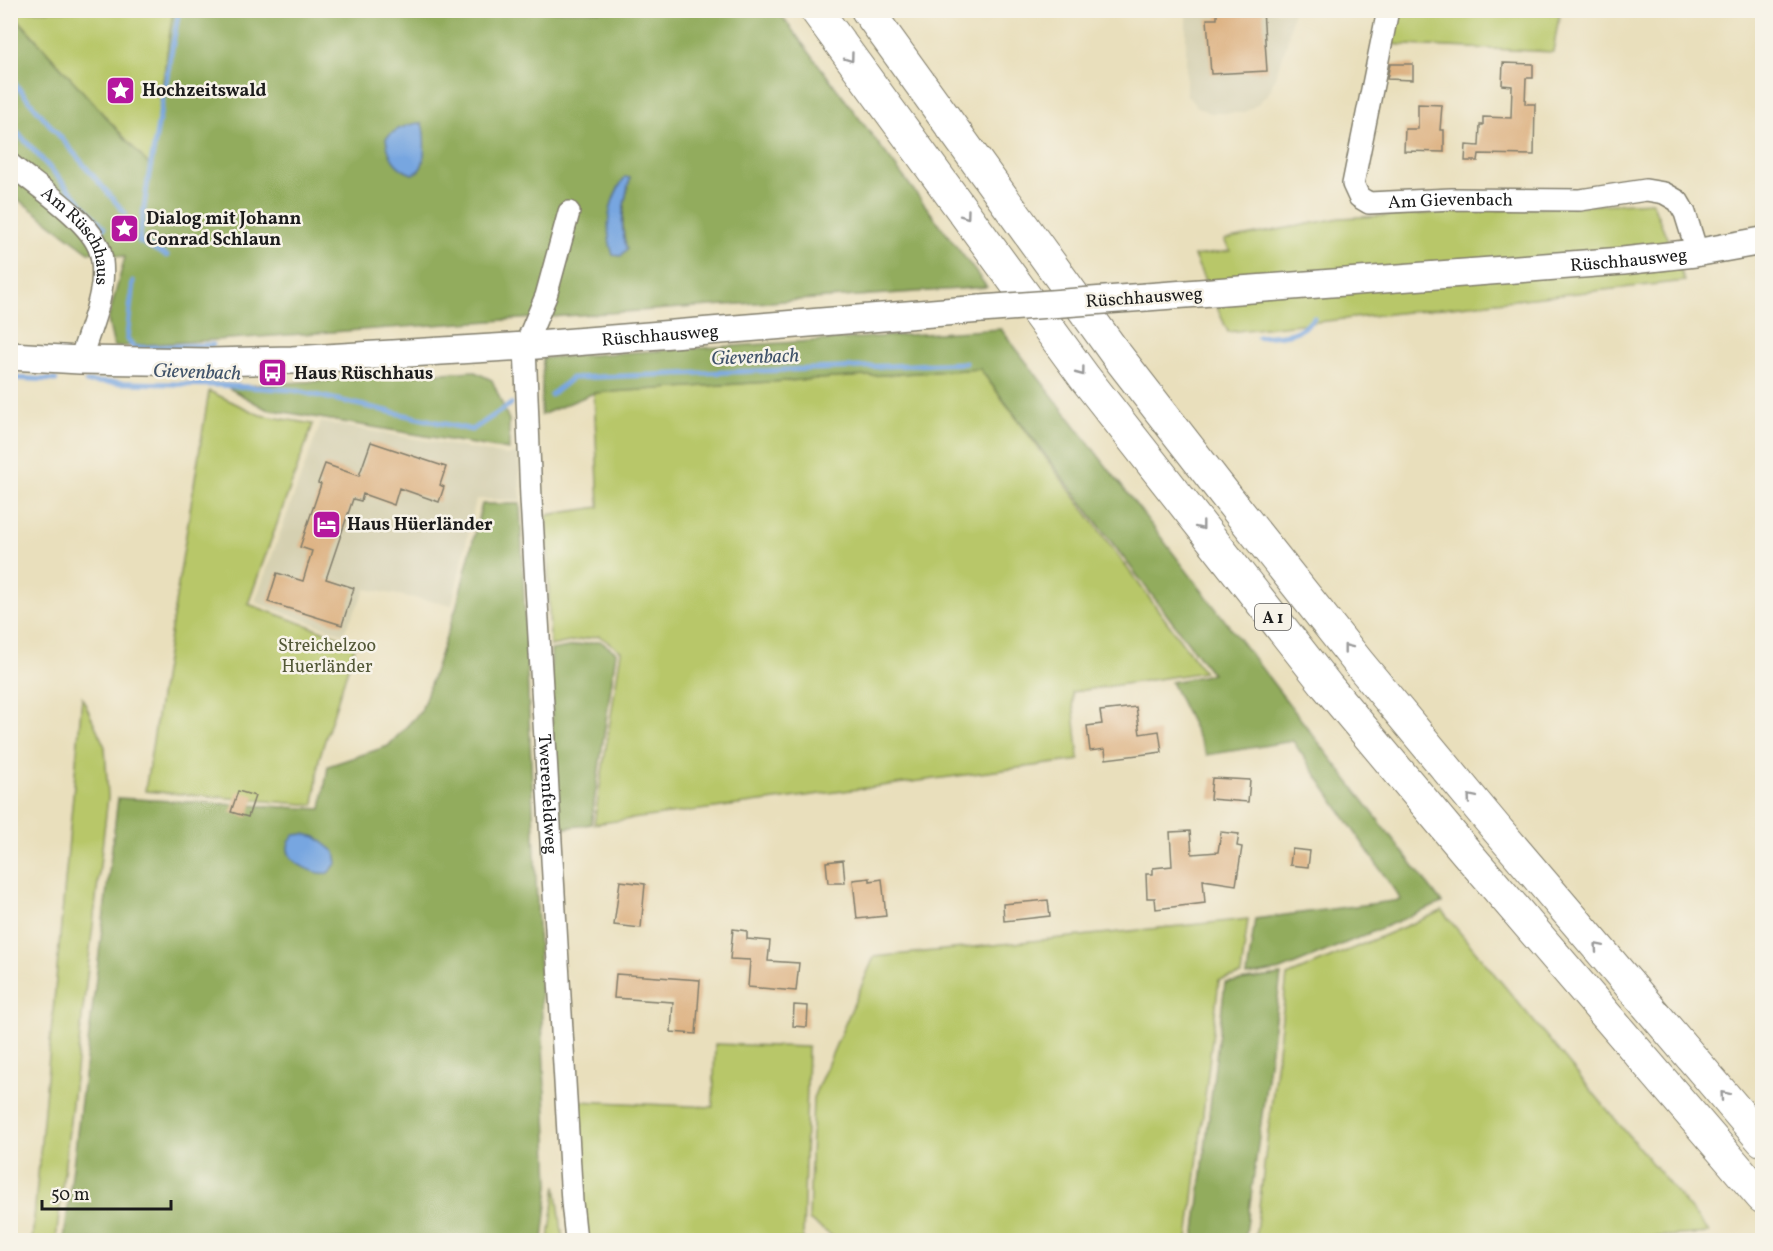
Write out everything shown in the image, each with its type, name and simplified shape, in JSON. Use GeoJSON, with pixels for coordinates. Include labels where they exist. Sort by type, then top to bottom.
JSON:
{"type":"FeatureCollection","features":[{"type":"Feature","properties":{"kind":"highway","name":"A 1"},"geometry":{"type":"LineString","coordinates":[[816,10],[1084,378],[1327,686],[1762,1197]]}},
{"type":"Feature","properties":{"kind":"highway","name":"A 1"},"geometry":{"type":"LineString","coordinates":[[867,10],[1115,353],[1251,528],[1487,818],[1762,1140]]}},
{"type":"Feature","properties":{"kind":"main road","name":"Rüschhausweg"},"geometry":{"type":"LineString","coordinates":[[10,356],[80,360],[211,362],[292,360],[525,346],[1612,262],[1695,253],[1762,241]]}},
{"type":"Feature","properties":{"kind":"street","name":"Am Gievenbach"},"geometry":{"type":"LineString","coordinates":[[1388,10],[1353,184],[1359,196],[1369,203],[1385,203],[1452,199],[1580,200],[1646,190],[1664,193],[1678,201],[1685,213],[1695,253]]}},
{"type":"Feature","properties":{"kind":"street","name":"Am Rüschhaus"},"geometry":{"type":"LineString","coordinates":[[10,164],[79,221],[100,250],[102,284],[98,306],[80,360]]}},
{"type":"Feature","properties":{"kind":"street"},"geometry":{"type":"LineString","coordinates":[[525,346],[546,296],[569,212]]}},
{"type":"Feature","properties":{"kind":"street","name":"Twerenfeldweg"},"geometry":{"type":"LineString","coordinates":[[525,346],[531,499],[576,1240]]}},
{"type":"Feature","properties":{"kind":"shaded area"},"geometry":{"type":"Polygon","coordinates":[[[1186,11],[1293,11],[1287,43],[1270,91],[1258,104],[1243,113],[1210,113],[1196,106],[1186,94],[1186,11]]]}},
{"type":"Feature","properties":{"kind":"shaded area"},"geometry":{"type":"Polygon","coordinates":[[[321,422],[506,455],[518,453],[521,500],[476,499],[452,605],[366,589],[343,634],[255,602],[321,422]]]}},
{"type":"Feature","properties":{"kind":"green space"},"geometry":{"type":"Polygon","coordinates":[[[10,11],[151,167],[173,11],[778,11],[987,287],[114,347],[108,320],[125,257],[89,252],[11,194],[10,11]],[[625,178],[613,255],[627,249],[623,222],[630,178],[625,178]]]}},
{"type":"Feature","properties":{"kind":"green space","name":"Hochzeitswald"},"geometry":{"type":"Polygon","coordinates":[[[11,11],[173,11],[151,168],[11,11]]]}},
{"type":"Feature","properties":{"kind":"green space"},"geometry":{"type":"Polygon","coordinates":[[[1392,11],[1560,11],[1553,52],[1385,44],[1392,11]]]}},
{"type":"Feature","properties":{"kind":"green space"},"geometry":{"type":"Polygon","coordinates":[[[1652,202],[1685,281],[1228,332],[1194,256],[1230,251],[1224,240],[1340,218],[1652,202]]]}},
{"type":"Feature","properties":{"kind":"green space"},"geometry":{"type":"Polygon","coordinates":[[[1001,329],[1442,903],[1281,970],[1247,976],[1255,919],[1401,900],[1293,741],[1207,755],[1171,682],[1212,674],[980,369],[594,393],[541,415],[543,358],[1001,329]]]}},
{"type":"Feature","properties":{"kind":"green space"},"geometry":{"type":"Polygon","coordinates":[[[980,369],[1204,672],[1072,692],[1079,760],[594,824],[621,651],[599,636],[550,646],[547,515],[599,507],[594,393],[980,369]]]}},
{"type":"Feature","properties":{"kind":"green space"},"geometry":{"type":"Polygon","coordinates":[[[473,371],[492,380],[509,420],[509,450],[266,409],[227,387],[473,371]]]}},
{"type":"Feature","properties":{"kind":"green space","name":"Streichelzoo Huerländer"},"geometry":{"type":"Polygon","coordinates":[[[209,391],[260,415],[313,424],[248,604],[356,643],[319,759],[314,805],[145,791],[209,391]]]}},
{"type":"Feature","properties":{"kind":"green space"},"geometry":{"type":"Polygon","coordinates":[[[482,504],[520,504],[549,1185],[543,1240],[64,1240],[118,798],[321,809],[328,766],[388,746],[421,711],[457,605],[482,504]]]}},
{"type":"Feature","properties":{"kind":"green space"},"geometry":{"type":"Polygon","coordinates":[[[600,641],[616,652],[591,824],[553,830],[551,650],[600,641]]]}},
{"type":"Feature","properties":{"kind":"green space"},"geometry":{"type":"Polygon","coordinates":[[[82,697],[105,747],[108,797],[56,1240],[32,1240],[82,697]]]}},
{"type":"Feature","properties":{"kind":"green space"},"geometry":{"type":"Polygon","coordinates":[[[1442,911],[1710,1233],[1610,1240],[1255,1240],[1287,976],[1442,911]]]}},
{"type":"Feature","properties":{"kind":"green space"},"geometry":{"type":"Polygon","coordinates":[[[1248,919],[1241,975],[1219,980],[1188,1240],[838,1240],[809,1220],[813,1098],[874,957],[1248,919]]]}},
{"type":"Feature","properties":{"kind":"green space"},"geometry":{"type":"Polygon","coordinates":[[[1281,975],[1245,1240],[1194,1240],[1225,983],[1281,975]]]}},
{"type":"Feature","properties":{"kind":"green space"},"geometry":{"type":"Polygon","coordinates":[[[715,1044],[808,1047],[803,1240],[583,1240],[578,1101],[713,1107],[715,1044]]]}},
{"type":"Feature","properties":{"kind":"green space"},"geometry":{"type":"Polygon","coordinates":[[[556,1185],[563,1240],[549,1240],[556,1185]]]}},
{"type":"Feature","properties":{"kind":"water"},"geometry":{"type":"Polygon","coordinates":[[[422,124],[423,128],[424,154],[420,169],[412,174],[393,160],[386,138],[401,128],[422,124]]]}},
{"type":"Feature","properties":{"kind":"water"},"geometry":{"type":"Polygon","coordinates":[[[625,177],[630,178],[622,222],[627,249],[621,256],[613,255],[608,224],[611,205],[625,177]]]}},
{"type":"Feature","properties":{"kind":"water"},"geometry":{"type":"Polygon","coordinates":[[[304,834],[316,837],[335,852],[337,863],[328,873],[304,867],[293,859],[288,847],[289,843],[294,835],[304,834]]]}},
{"type":"Feature","properties":{"kind":"building"},"geometry":{"type":"Polygon","coordinates":[[[1217,10],[1263,10],[1267,71],[1211,74],[1207,19],[1217,19],[1217,10]]]}},
{"type":"Feature","properties":{"kind":"building"},"geometry":{"type":"Polygon","coordinates":[[[1503,63],[1533,64],[1533,78],[1526,78],[1525,104],[1535,104],[1534,155],[1479,154],[1478,161],[1465,161],[1466,145],[1479,146],[1480,125],[1483,125],[1483,117],[1511,118],[1512,86],[1502,85],[1503,63]]]}},
{"type":"Feature","properties":{"kind":"building"},"geometry":{"type":"Polygon","coordinates":[[[1390,64],[1413,64],[1413,80],[1387,79],[1390,64]]]}},
{"type":"Feature","properties":{"kind":"building"},"geometry":{"type":"Polygon","coordinates":[[[1418,104],[1442,105],[1440,130],[1444,130],[1444,152],[1404,151],[1405,129],[1418,129],[1418,104]]]}},
{"type":"Feature","properties":{"kind":"building"},"geometry":{"type":"Polygon","coordinates":[[[371,442],[446,467],[440,485],[444,487],[439,502],[399,488],[394,505],[363,494],[361,501],[353,499],[326,579],[354,588],[342,625],[268,602],[277,573],[303,581],[312,551],[300,547],[321,484],[318,483],[325,464],[359,476],[371,442]]]}},
{"type":"Feature","properties":{"kind":"building"},"geometry":{"type":"Polygon","coordinates":[[[1136,707],[1140,734],[1159,731],[1162,752],[1106,759],[1105,749],[1090,751],[1087,726],[1102,724],[1100,711],[1136,707]]]}},
{"type":"Feature","properties":{"kind":"building"},"geometry":{"type":"Polygon","coordinates":[[[1212,778],[1250,780],[1248,802],[1210,799],[1212,778]]]}},
{"type":"Feature","properties":{"kind":"building"},"geometry":{"type":"Polygon","coordinates":[[[238,791],[255,796],[248,817],[231,812],[238,791]]]}},
{"type":"Feature","properties":{"kind":"building"},"geometry":{"type":"Polygon","coordinates":[[[1190,831],[1192,854],[1218,852],[1221,832],[1239,834],[1237,846],[1242,847],[1236,885],[1203,880],[1205,903],[1156,909],[1155,898],[1147,898],[1146,874],[1153,874],[1153,868],[1172,866],[1170,832],[1190,831]]]}},
{"type":"Feature","properties":{"kind":"building"},"geometry":{"type":"Polygon","coordinates":[[[1292,849],[1310,851],[1308,867],[1290,865],[1292,849]]]}},
{"type":"Feature","properties":{"kind":"building"},"geometry":{"type":"Polygon","coordinates":[[[843,860],[845,883],[828,883],[826,862],[843,860]]]}},
{"type":"Feature","properties":{"kind":"building"},"geometry":{"type":"Polygon","coordinates":[[[870,878],[870,881],[882,879],[886,916],[857,919],[853,880],[870,878]]]}},
{"type":"Feature","properties":{"kind":"building"},"geometry":{"type":"Polygon","coordinates":[[[620,881],[645,884],[641,928],[614,925],[620,881]]]}},
{"type":"Feature","properties":{"kind":"building"},"geometry":{"type":"Polygon","coordinates":[[[1048,900],[1050,916],[1004,921],[1003,904],[1048,900]]]}},
{"type":"Feature","properties":{"kind":"building"},"geometry":{"type":"Polygon","coordinates":[[[733,929],[747,931],[747,939],[770,941],[768,961],[799,963],[796,991],[748,987],[750,960],[730,959],[733,929]]]}},
{"type":"Feature","properties":{"kind":"building"},"geometry":{"type":"Polygon","coordinates":[[[616,974],[700,980],[696,1034],[671,1032],[673,1002],[614,998],[616,974]]]}},
{"type":"Feature","properties":{"kind":"building"},"geometry":{"type":"Polygon","coordinates":[[[794,1005],[808,1006],[807,1027],[793,1026],[794,1005]]]}},
{"type":"Feature","properties":{"kind":"waterway"},"geometry":{"type":"LineString","coordinates":[[167,256],[139,241],[179,10]]}},
{"type":"Feature","properties":{"kind":"waterway"},"geometry":{"type":"LineString","coordinates":[[10,78],[125,213]]}},
{"type":"Feature","properties":{"kind":"waterway"},"geometry":{"type":"LineString","coordinates":[[10,124],[104,228]]}},
{"type":"Feature","properties":{"kind":"waterway"},"geometry":{"type":"LineString","coordinates":[[133,281],[127,338],[134,348],[213,345]]}},
{"type":"Feature","properties":{"kind":"waterway","name":"Gievenbach"},"geometry":{"type":"LineString","coordinates":[[1258,337],[1295,332],[1314,318]]}},
{"type":"Feature","properties":{"kind":"waterway","name":"Gievenbach"},"geometry":{"type":"LineString","coordinates":[[551,395],[572,378],[966,363]]}},
{"type":"Feature","properties":{"kind":"waterway","name":"Gievenbach"},"geometry":{"type":"LineString","coordinates":[[10,378],[56,380]]}},
{"type":"Feature","properties":{"kind":"waterway","name":"Gievenbach"},"geometry":{"type":"LineString","coordinates":[[86,382],[219,385],[293,390],[472,430],[511,404]]}},
{"type":"Feature","properties":{"kind":"place","name":"Hochzeitswald"},"geometry":{"type":"Point","coordinates":[121,90]}},
{"type":"Feature","properties":{"kind":"place","name":"Dialog mit Johann Conrad Schlaun"},"geometry":{"type":"Point","coordinates":[125,228]}},
{"type":"Feature","properties":{"kind":"place","name":"Haus Rüschhaus"},"geometry":{"type":"Point","coordinates":[273,373]}},
{"type":"Feature","properties":{"kind":"place","name":"Haus Hüerländer"},"geometry":{"type":"Point","coordinates":[326,524]}}]}
